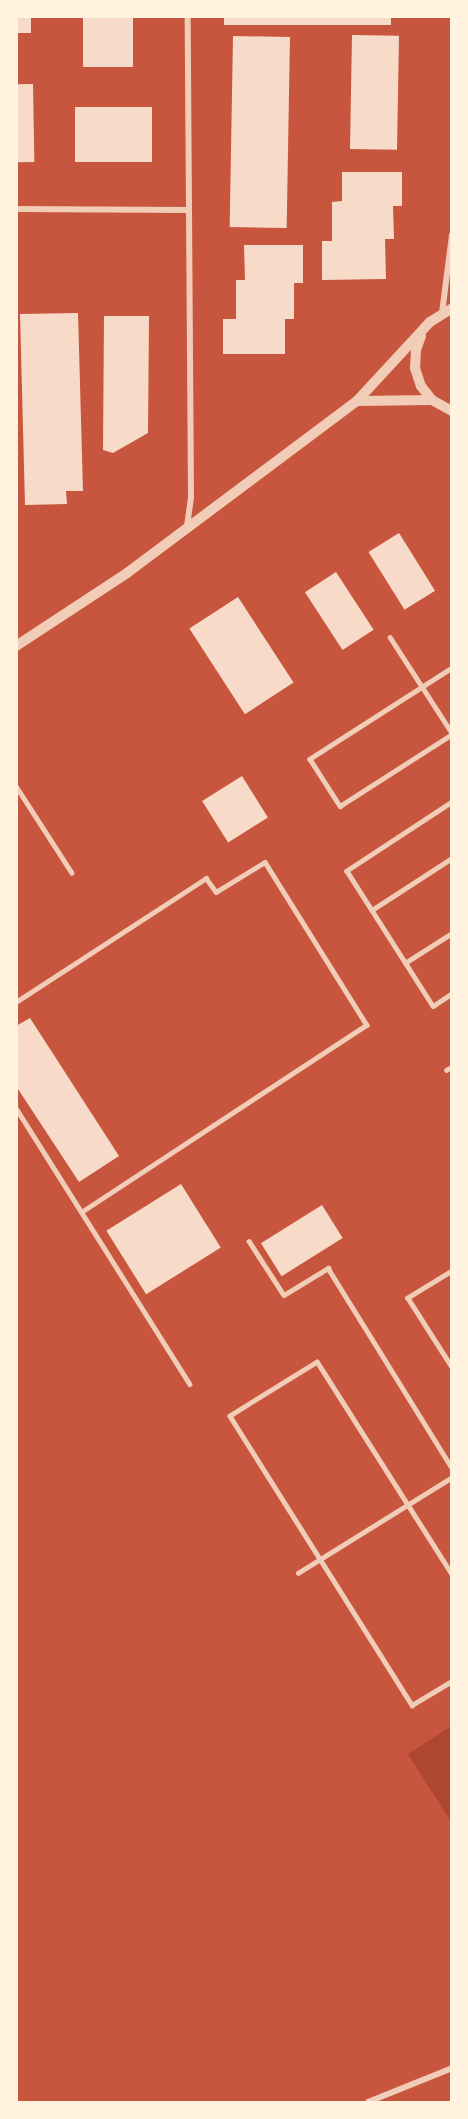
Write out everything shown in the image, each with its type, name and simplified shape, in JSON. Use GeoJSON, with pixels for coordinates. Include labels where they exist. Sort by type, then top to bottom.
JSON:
{"type":"FeatureCollection","features":[{"type":"Feature","properties":{"kind":"street"},"geometry":{"type":"LineString","coordinates":[[188,16],[191,497],[188,526]]}},
{"type":"Feature","properties":{"kind":"street"},"geometry":{"type":"LineString","coordinates":[[16,209],[189,210]]}},
{"type":"Feature","properties":{"kind":"street"},"geometry":{"type":"LineString","coordinates":[[16,646],[127,573],[357,401],[422,333],[447,311],[452,235]]}},
{"type":"Feature","properties":{"kind":"street"},"geometry":{"type":"LineString","coordinates":[[422,333],[416,350],[415,368],[421,386],[432,400],[452,411]]}},
{"type":"Feature","properties":{"kind":"street"},"geometry":{"type":"LineString","coordinates":[[357,401],[432,400]]}},
{"type":"Feature","properties":{"kind":"street"},"geometry":{"type":"LineString","coordinates":[[368,2103],[452,2068]]}},
{"type":"Feature","properties":{"kind":"lane"},"geometry":{"type":"LineString","coordinates":[[390,637],[422,687],[452,734],[340,806],[310,759],[422,687],[452,668]]}},
{"type":"Feature","properties":{"kind":"lane"},"geometry":{"type":"LineString","coordinates":[[16,786],[72,873]]}},
{"type":"Feature","properties":{"kind":"lane"},"geometry":{"type":"LineString","coordinates":[[452,802],[347,871],[433,1006],[452,993]]}},
{"type":"Feature","properties":{"kind":"lane"},"geometry":{"type":"LineString","coordinates":[[372,910],[452,858]]}},
{"type":"Feature","properties":{"kind":"lane"},"geometry":{"type":"LineString","coordinates":[[16,1002],[206,878],[216,892],[265,862],[367,1025],[82,1212]]}},
{"type":"Feature","properties":{"kind":"lane"},"geometry":{"type":"LineString","coordinates":[[405,963],[452,933]]}},
{"type":"Feature","properties":{"kind":"lane"},"geometry":{"type":"LineString","coordinates":[[446,1070],[452,1067]]}},
{"type":"Feature","properties":{"kind":"lane"},"geometry":{"type":"LineString","coordinates":[[16,1108],[190,1384]]}},
{"type":"Feature","properties":{"kind":"lane"},"geometry":{"type":"LineString","coordinates":[[249,1241],[284,1294],[328,1268],[452,1468]]}},
{"type":"Feature","properties":{"kind":"lane"},"geometry":{"type":"LineString","coordinates":[[452,1271],[408,1298],[452,1367]]}},
{"type":"Feature","properties":{"kind":"lane"},"geometry":{"type":"LineString","coordinates":[[452,1575],[317,1362],[230,1416],[412,1706],[452,1681]]}},
{"type":"Feature","properties":{"kind":"lane"},"geometry":{"type":"LineString","coordinates":[[298,1574],[452,1477]]}},
{"type":"Feature","properties":{"kind":"shaded area"},"geometry":{"type":"Polygon","coordinates":[[[451,1726],[451,1822],[408,1754],[451,1726]]]}},
{"type":"Feature","properties":{"kind":"building"},"geometry":{"type":"Polygon","coordinates":[[[16,16],[31,16],[31,33],[16,33],[16,16]]]}},
{"type":"Feature","properties":{"kind":"building"},"geometry":{"type":"Polygon","coordinates":[[[83,16],[133,16],[133,67],[83,67],[83,16]]]}},
{"type":"Feature","properties":{"kind":"building"},"geometry":{"type":"Polygon","coordinates":[[[224,16],[391,16],[391,25],[224,25],[224,16]]]}},
{"type":"Feature","properties":{"kind":"building"},"geometry":{"type":"Polygon","coordinates":[[[352,35],[399,36],[397,150],[350,149],[352,35]]]}},
{"type":"Feature","properties":{"kind":"building"},"geometry":{"type":"Polygon","coordinates":[[[233,36],[290,37],[287,228],[230,227],[233,36]]]}},
{"type":"Feature","properties":{"kind":"building"},"geometry":{"type":"Polygon","coordinates":[[[16,84],[33,84],[34,162],[17,162],[16,84]]]}},
{"type":"Feature","properties":{"kind":"building"},"geometry":{"type":"Polygon","coordinates":[[[75,107],[152,107],[152,162],[75,162],[75,107]]]}},
{"type":"Feature","properties":{"kind":"building"},"geometry":{"type":"Polygon","coordinates":[[[342,172],[402,172],[402,206],[393,206],[394,239],[385,239],[386,279],[322,280],[322,241],[332,241],[332,202],[342,201],[342,172]]]}},
{"type":"Feature","properties":{"kind":"building"},"geometry":{"type":"Polygon","coordinates":[[[244,245],[303,245],[303,283],[294,283],[294,319],[285,319],[285,354],[223,354],[223,319],[236,319],[236,280],[245,280],[244,245]]]}},
{"type":"Feature","properties":{"kind":"building"},"geometry":{"type":"Polygon","coordinates":[[[78,313],[83,491],[66,491],[67,504],[25,505],[20,314],[78,313]]]}},
{"type":"Feature","properties":{"kind":"building"},"geometry":{"type":"Polygon","coordinates":[[[104,316],[149,316],[148,433],[113,453],[103,450],[104,316]]]}},
{"type":"Feature","properties":{"kind":"building"},"geometry":{"type":"Polygon","coordinates":[[[399,533],[435,591],[405,610],[368,552],[399,533]]]}},
{"type":"Feature","properties":{"kind":"building"},"geometry":{"type":"Polygon","coordinates":[[[336,572],[374,630],[343,650],[305,592],[336,572]]]}},
{"type":"Feature","properties":{"kind":"building"},"geometry":{"type":"Polygon","coordinates":[[[238,597],[294,683],[245,714],[189,629],[238,597]]]}},
{"type":"Feature","properties":{"kind":"building"},"geometry":{"type":"Polygon","coordinates":[[[242,776],[268,818],[228,842],[202,801],[242,776]]]}},
{"type":"Feature","properties":{"kind":"building"},"geometry":{"type":"Polygon","coordinates":[[[30,1018],[119,1156],[79,1182],[16,1086],[16,1026],[30,1018]]]}},
{"type":"Feature","properties":{"kind":"building"},"geometry":{"type":"Polygon","coordinates":[[[181,1184],[221,1248],[146,1294],[106,1231],[181,1184]]]}},
{"type":"Feature","properties":{"kind":"building"},"geometry":{"type":"Polygon","coordinates":[[[322,1205],[343,1238],[282,1276],[261,1243],[322,1205]]]}}]}
